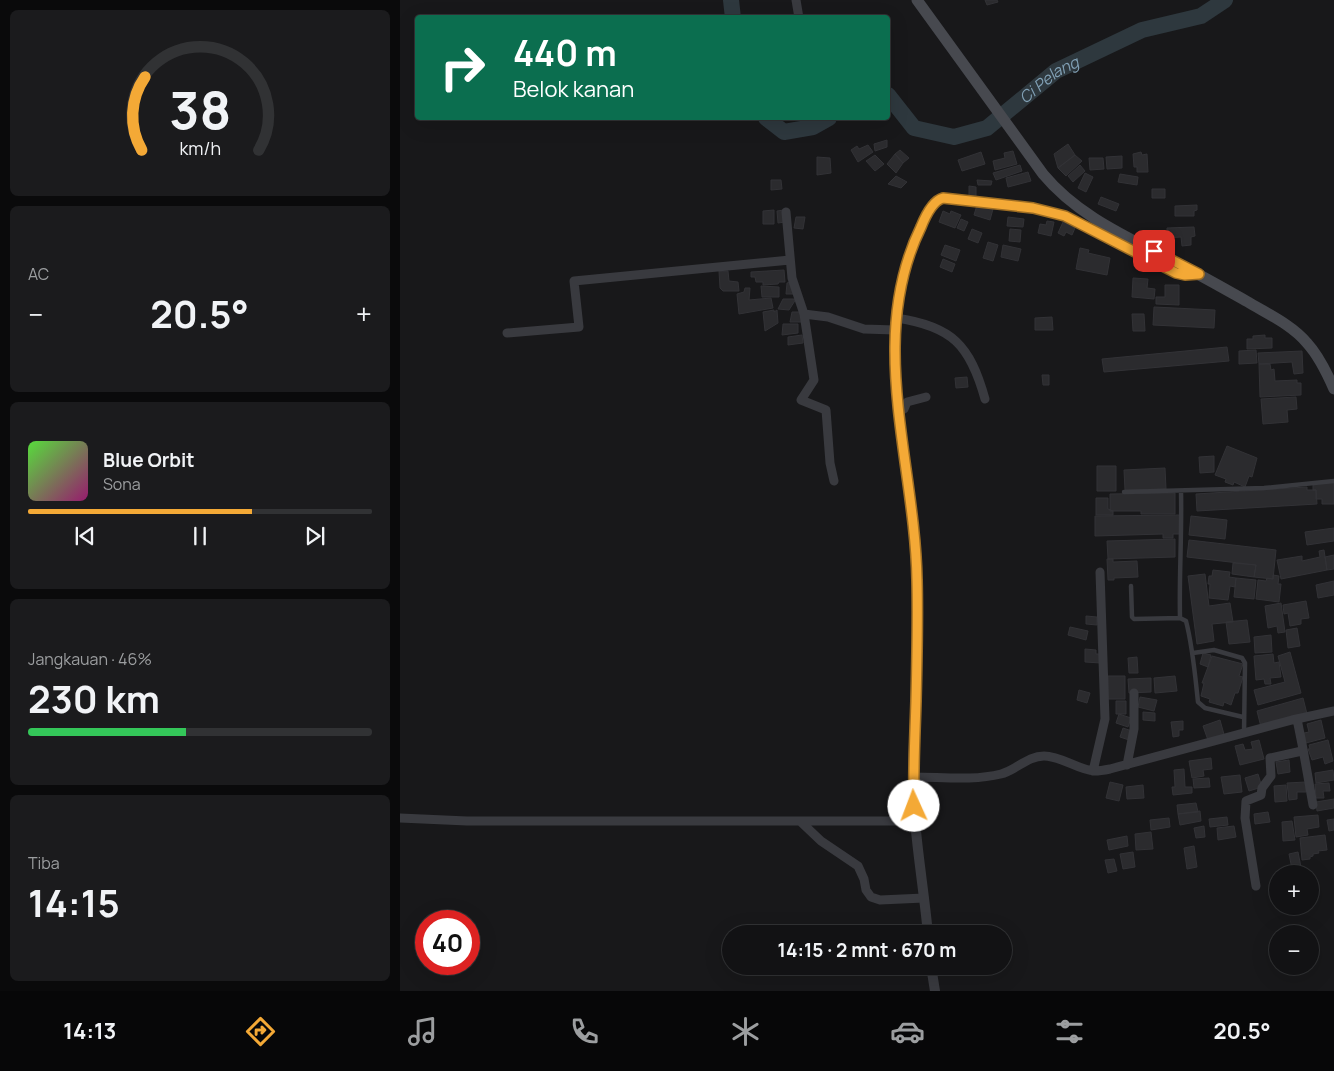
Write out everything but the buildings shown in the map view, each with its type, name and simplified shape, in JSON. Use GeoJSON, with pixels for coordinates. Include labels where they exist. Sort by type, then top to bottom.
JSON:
{"type":"FeatureCollection","features":[{"type":"Feature","properties":{"kind":"main road"},"geometry":{"type":"LineString","coordinates":[[917,0],[1054,186],[1080,209],[1102,224],[1199,274],[1275,318],[1300,336],[1307,342],[1322,364],[1334,389]]}},
{"type":"Feature","properties":{"kind":"street"},"geometry":{"type":"LineString","coordinates":[[796,0],[799,15]]}},
{"type":"Feature","properties":{"kind":"street"},"geometry":{"type":"LineString","coordinates":[[927,925],[915,821],[913,777],[916,703],[917,578],[910,497],[900,432],[895,330],[901,280],[917,235],[926,215],[938,200],[943,198],[1033,208],[1061,214],[1176,273],[1185,275],[1199,274]]}},
{"type":"Feature","properties":{"kind":"street"},"geometry":{"type":"LineString","coordinates":[[786,212],[792,278],[804,314],[814,380],[801,400],[826,410],[830,463],[834,481]]}},
{"type":"Feature","properties":{"kind":"street"},"geometry":{"type":"LineString","coordinates":[[507,333],[579,327],[574,281],[790,260]]}},
{"type":"Feature","properties":{"kind":"street"},"geometry":{"type":"LineString","coordinates":[[804,314],[828,317],[864,329],[895,330]]}},
{"type":"Feature","properties":{"kind":"street"},"geometry":{"type":"LineString","coordinates":[[896,318],[928,325],[946,332],[956,339],[967,355],[985,399]]}},
{"type":"Feature","properties":{"kind":"street"},"geometry":{"type":"LineString","coordinates":[[899,412],[904,409],[907,402],[926,397]]}},
{"type":"Feature","properties":{"kind":"street"},"geometry":{"type":"LineString","coordinates":[[1094,771],[1105,719],[1100,572]]}},
{"type":"Feature","properties":{"kind":"street"},"geometry":{"type":"LineString","coordinates":[[1127,766],[1134,729],[1134,693]]}},
{"type":"Feature","properties":{"kind":"street"},"geometry":{"type":"LineString","coordinates":[[913,777],[990,776],[1010,771],[1028,761],[1045,756],[1064,760],[1076,766],[1094,771],[1127,766],[1244,733],[1334,711]]}},
{"type":"Feature","properties":{"kind":"street"},"geometry":{"type":"LineString","coordinates":[[1297,719],[1312,806]]}},
{"type":"Feature","properties":{"kind":"street"},"geometry":{"type":"LineString","coordinates":[[1256,886],[1245,818],[1246,801],[1261,794],[1262,788],[1271,776],[1270,758],[1302,751],[1303,749]]}},
{"type":"Feature","properties":{"kind":"street"},"geometry":{"type":"LineString","coordinates":[[400,818],[467,821],[915,821]]}},
{"type":"Feature","properties":{"kind":"street"},"geometry":{"type":"LineString","coordinates":[[801,822],[821,841],[858,866],[864,879],[866,890],[871,897],[880,900],[924,898]]}},
{"type":"Feature","properties":{"kind":"street"},"geometry":{"type":"LineString","coordinates":[[932,975],[935,991]]}},
{"type":"Feature","properties":{"kind":"lane"},"geometry":{"type":"LineString","coordinates":[[1124,492],[1264,488],[1334,481]]}},
{"type":"Feature","properties":{"kind":"lane"},"geometry":{"type":"LineString","coordinates":[[1180,618],[1181,491]]}},
{"type":"Feature","properties":{"kind":"lane"},"geometry":{"type":"LineString","coordinates":[[1131,586],[1132,617],[1134,619],[1180,618],[1186,621],[1193,653],[1198,702],[1201,706],[1243,718]]}},
{"type":"Feature","properties":{"kind":"lane"},"geometry":{"type":"LineString","coordinates":[[1193,653],[1214,650],[1242,658],[1245,663],[1244,733]]}},
{"type":"Feature","properties":{"kind":"waterway","name":"Ci Pelang"},"geometry":{"type":"LineString","coordinates":[[731,0],[733,15]]}},
{"type":"Feature","properties":{"kind":"waterway","name":"Ci Pelang"},"geometry":{"type":"LineString","coordinates":[[890,98],[914,128],[954,137],[987,128],[1056,71],[1142,30],[1201,16],[1225,0]]}},
{"type":"Feature","properties":{"kind":"waterway","name":"Ci Pelang"},"geometry":{"type":"LineString","coordinates":[[769,120],[784,132],[813,127],[825,120]]}},
{"type":"Feature","properties":{"kind":"route"},"geometry":{"type":"LineString","coordinates":[[914,806],[917,578],[908,479],[900,432],[895,354],[896,318],[901,280],[917,235],[926,215],[938,200],[946,197],[1033,208],[1065,216],[1176,273],[1194,276],[1199,274],[1154,251]]}}]}
